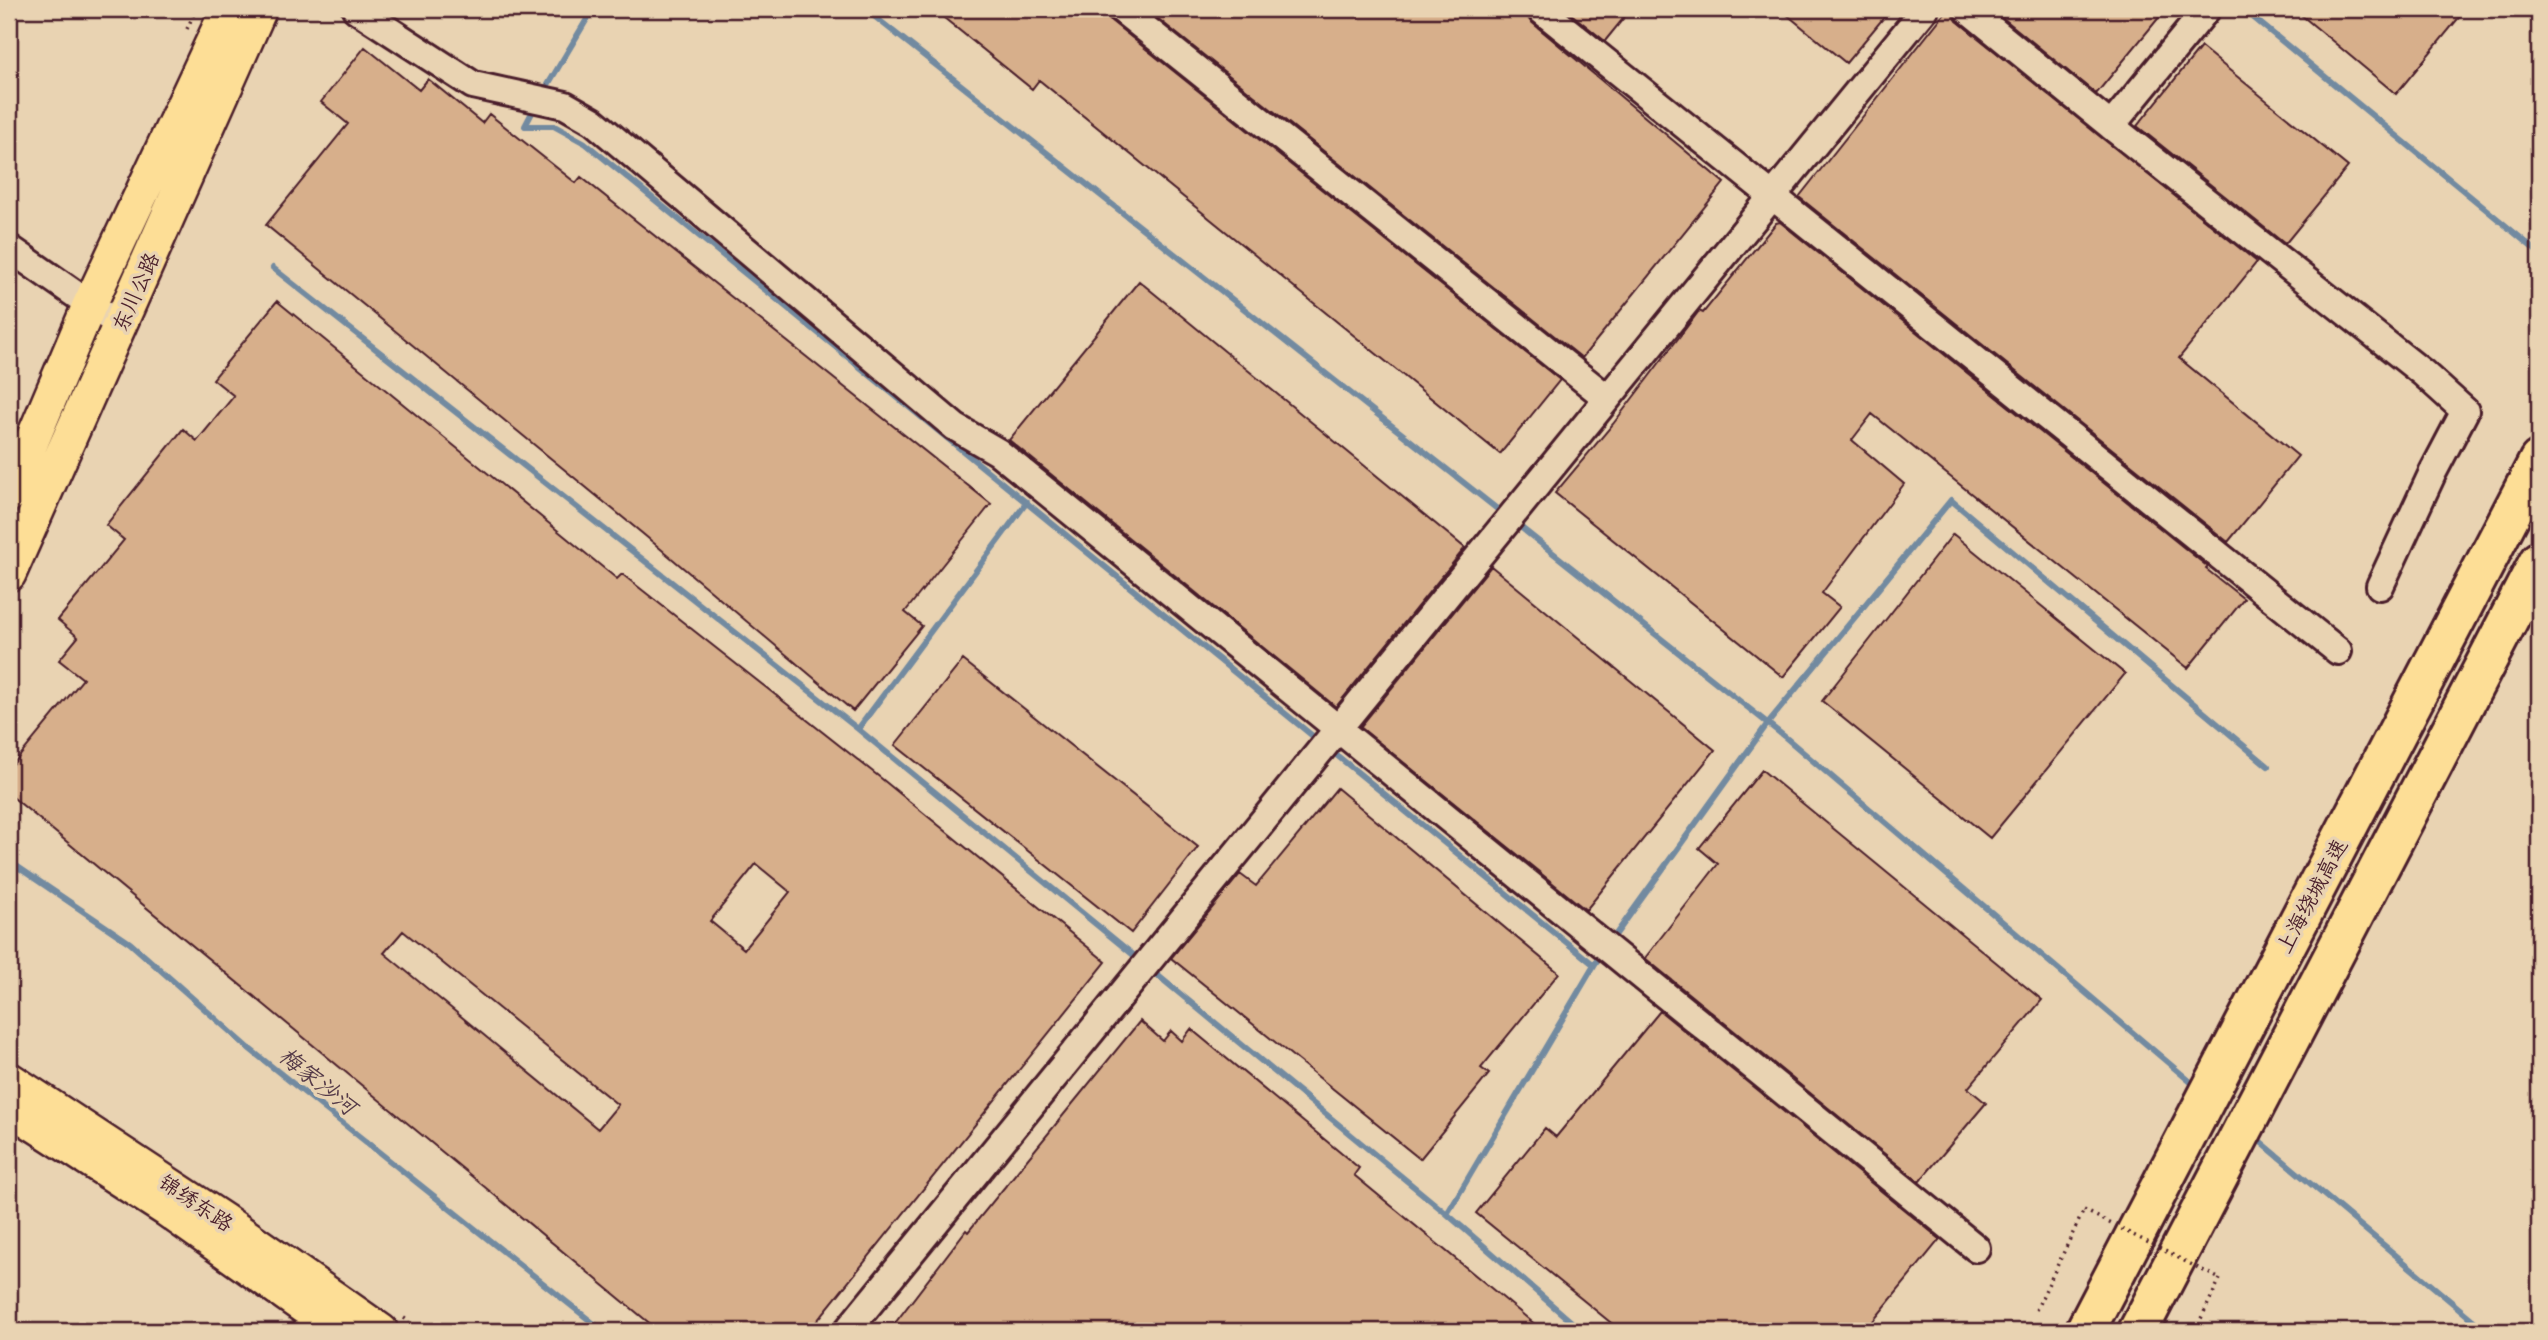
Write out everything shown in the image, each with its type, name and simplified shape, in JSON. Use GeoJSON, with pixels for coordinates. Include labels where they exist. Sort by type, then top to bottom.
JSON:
{"type":"FeatureCollection","features":[{"type":"Feature","properties":{"kind":"highway","name":"上海绕城高速"},"geometry":{"type":"LineString","coordinates":[[2085,1331],[2539,460]]}},
{"type":"Feature","properties":{"kind":"highway"},"geometry":{"type":"LineString","coordinates":[[2138,1331],[2539,561]]}},
{"type":"Feature","properties":{"kind":"main road","name":"东川公路"},"geometry":{"type":"LineString","coordinates":[[9,495],[89,306],[228,9]]}},
{"type":"Feature","properties":{"kind":"main road","name":"东川公路"},"geometry":{"type":"LineString","coordinates":[[9,574],[260,9]]}},
{"type":"Feature","properties":{"kind":"main road","name":"锦绣东路"},"geometry":{"type":"LineString","coordinates":[[9,1079],[223,1220],[381,1331]]}},
{"type":"Feature","properties":{"kind":"main road","name":"锦绣东路"},"geometry":{"type":"LineString","coordinates":[[9,1108],[167,1210],[338,1331]]}},
{"type":"Feature","properties":{"kind":"street"},"geometry":{"type":"LineString","coordinates":[[356,9],[473,85],[565,105],[593,121],[955,427],[998,452],[1329,740],[1606,947],[1976,1248]]}},
{"type":"Feature","properties":{"kind":"street"},"geometry":{"type":"LineString","coordinates":[[1121,9],[1608,398]]}},
{"type":"Feature","properties":{"kind":"street"},"geometry":{"type":"LineString","coordinates":[[1540,9],[2338,651]]}},
{"type":"Feature","properties":{"kind":"street"},"geometry":{"type":"LineString","coordinates":[[847,1331],[1925,9]]}},
{"type":"Feature","properties":{"kind":"street"},"geometry":{"type":"LineString","coordinates":[[1967,9],[2423,373],[2465,411],[2380,586]]}},
{"type":"Feature","properties":{"kind":"street"},"geometry":{"type":"LineString","coordinates":[[2111,126],[2207,9]]}},
{"type":"Feature","properties":{"kind":"street"},"geometry":{"type":"LineString","coordinates":[[9,248],[89,306],[121,324]]}},
{"type":"Feature","properties":{"kind":"path"},"geometry":{"type":"LineString","coordinates":[[2036,1310],[2084,1210],[2220,1279],[2195,1331]]}},
{"type":"Feature","properties":{"kind":"building"},"geometry":{"type":"Polygon","coordinates":[[[933,9],[1106,9],[1111,21],[1560,380],[1500,454],[1039,80],[1032,89],[933,9]]]}},
{"type":"Feature","properties":{"kind":"building"},"geometry":{"type":"Polygon","coordinates":[[[1146,9],[1525,9],[1530,21],[1724,183],[1582,358],[1146,9]]]}},
{"type":"Feature","properties":{"kind":"building"},"geometry":{"type":"Polygon","coordinates":[[[1565,9],[1631,9],[1605,41],[1565,9]]]}},
{"type":"Feature","properties":{"kind":"building"},"geometry":{"type":"Polygon","coordinates":[[[1780,9],[1891,9],[1846,63],[1780,9]]]}},
{"type":"Feature","properties":{"kind":"building"},"geometry":{"type":"Polygon","coordinates":[[[1948,9],[1952,9],[1957,21],[2257,262],[2179,358],[2298,456],[2228,542],[1799,197],[1948,9]]]}},
{"type":"Feature","properties":{"kind":"building"},"geometry":{"type":"Polygon","coordinates":[[[1992,9],[2166,9],[2096,94],[1992,9]]]}},
{"type":"Feature","properties":{"kind":"building"},"geometry":{"type":"Polygon","coordinates":[[[2294,9],[2466,9],[2396,94],[2294,9]]]}},
{"type":"Feature","properties":{"kind":"building"},"geometry":{"type":"Polygon","coordinates":[[[365,47],[419,90],[428,79],[482,123],[489,114],[576,183],[581,177],[991,504],[905,612],[922,626],[853,711],[643,534],[266,225],[348,124],[321,102],[365,47]]]}},
{"type":"Feature","properties":{"kind":"building"},"geometry":{"type":"Polygon","coordinates":[[[2201,47],[2348,167],[2285,244],[2137,126],[2201,47]]]}},
{"type":"Feature","properties":{"kind":"building"},"geometry":{"type":"Polygon","coordinates":[[[1780,222],[2208,567],[2206,569],[2244,599],[2188,668],[1872,414],[1852,440],[1904,484],[1822,593],[1840,607],[1783,677],[1555,493],[1613,424],[1699,311],[1703,313],[1776,223],[1780,222]]]}},
{"type":"Feature","properties":{"kind":"building"},"geometry":{"type":"Polygon","coordinates":[[[1139,281],[1465,548],[1336,707],[1009,440],[1139,281]]]}},
{"type":"Feature","properties":{"kind":"building"},"geometry":{"type":"Polygon","coordinates":[[[277,301],[617,579],[622,574],[882,779],[1106,962],[809,1331],[659,1331],[9,794],[9,769],[83,679],[59,660],[78,637],[58,620],[124,540],[106,525],[183,429],[197,441],[234,396],[213,379],[277,301]],[[756,864],[710,921],[744,949],[790,892],[756,864]],[[403,931],[384,953],[598,1129],[618,1105],[403,931]]]}},
{"type":"Feature","properties":{"kind":"building"},"geometry":{"type":"Polygon","coordinates":[[[1953,534],[2125,674],[1990,838],[1822,701],[1953,534]]]}},
{"type":"Feature","properties":{"kind":"building"},"geometry":{"type":"Polygon","coordinates":[[[1491,566],[1715,750],[1586,910],[1360,727],[1491,566]]]}},
{"type":"Feature","properties":{"kind":"building"},"geometry":{"type":"Polygon","coordinates":[[[963,660],[1198,847],[1131,933],[895,745],[963,660]]]}},
{"type":"Feature","properties":{"kind":"building"},"geometry":{"type":"Polygon","coordinates":[[[1762,770],[2042,1000],[1968,1088],[1986,1103],[1919,1182],[1645,958],[1718,864],[1699,848],[1762,770]]]}},
{"type":"Feature","properties":{"kind":"building"},"geometry":{"type":"Polygon","coordinates":[[[1337,788],[1559,973],[1481,1068],[1489,1074],[1420,1159],[1171,958],[1240,874],[1256,886],[1337,788]]]}},
{"type":"Feature","properties":{"kind":"building"},"geometry":{"type":"Polygon","coordinates":[[[1660,1011],[1940,1239],[1865,1331],[1621,1331],[1476,1213],[1545,1128],[1556,1137],[1660,1011]]]}},
{"type":"Feature","properties":{"kind":"building"},"geometry":{"type":"Polygon","coordinates":[[[1140,1021],[1163,1041],[1171,1031],[1182,1041],[1191,1029],[1359,1168],[1354,1175],[1543,1331],[889,1331],[966,1230],[968,1232],[1140,1021]]]}},
{"type":"Feature","properties":{"kind":"waterway"},"geometry":{"type":"LineString","coordinates":[[543,93],[593,9]]}},
{"type":"Feature","properties":{"kind":"waterway"},"geometry":{"type":"LineString","coordinates":[[865,9],[1506,516]]}},
{"type":"Feature","properties":{"kind":"waterway"},"geometry":{"type":"LineString","coordinates":[[2243,9],[2539,253]]}},
{"type":"Feature","properties":{"kind":"waterway"},"geometry":{"type":"LineString","coordinates":[[536,105],[525,126],[554,126],[585,143],[1320,742]]}},
{"type":"Feature","properties":{"kind":"waterway"},"geometry":{"type":"LineString","coordinates":[[273,268],[858,729]]}},
{"type":"Feature","properties":{"kind":"waterway"},"geometry":{"type":"LineString","coordinates":[[1611,941],[1768,723],[1951,500],[2268,766]]}},
{"type":"Feature","properties":{"kind":"waterway"},"geometry":{"type":"LineString","coordinates":[[1027,502],[858,729],[1142,962]]}},
{"type":"Feature","properties":{"kind":"waterway"},"geometry":{"type":"LineString","coordinates":[[1514,522],[1785,737],[2199,1089]]}},
{"type":"Feature","properties":{"kind":"waterway"},"geometry":{"type":"LineString","coordinates":[[1329,749],[1593,964]]}},
{"type":"Feature","properties":{"kind":"waterway","name":"梅家沙河"},"geometry":{"type":"LineString","coordinates":[[9,861],[130,943],[251,1050],[603,1331]]}},
{"type":"Feature","properties":{"kind":"waterway"},"geometry":{"type":"LineString","coordinates":[[1582,1331],[1447,1214],[1602,952]]}},
{"type":"Feature","properties":{"kind":"waterway"},"geometry":{"type":"LineString","coordinates":[[1150,969],[1447,1214]]}},
{"type":"Feature","properties":{"kind":"waterway"},"geometry":{"type":"LineString","coordinates":[[2255,1137],[2486,1331]]}}]}
